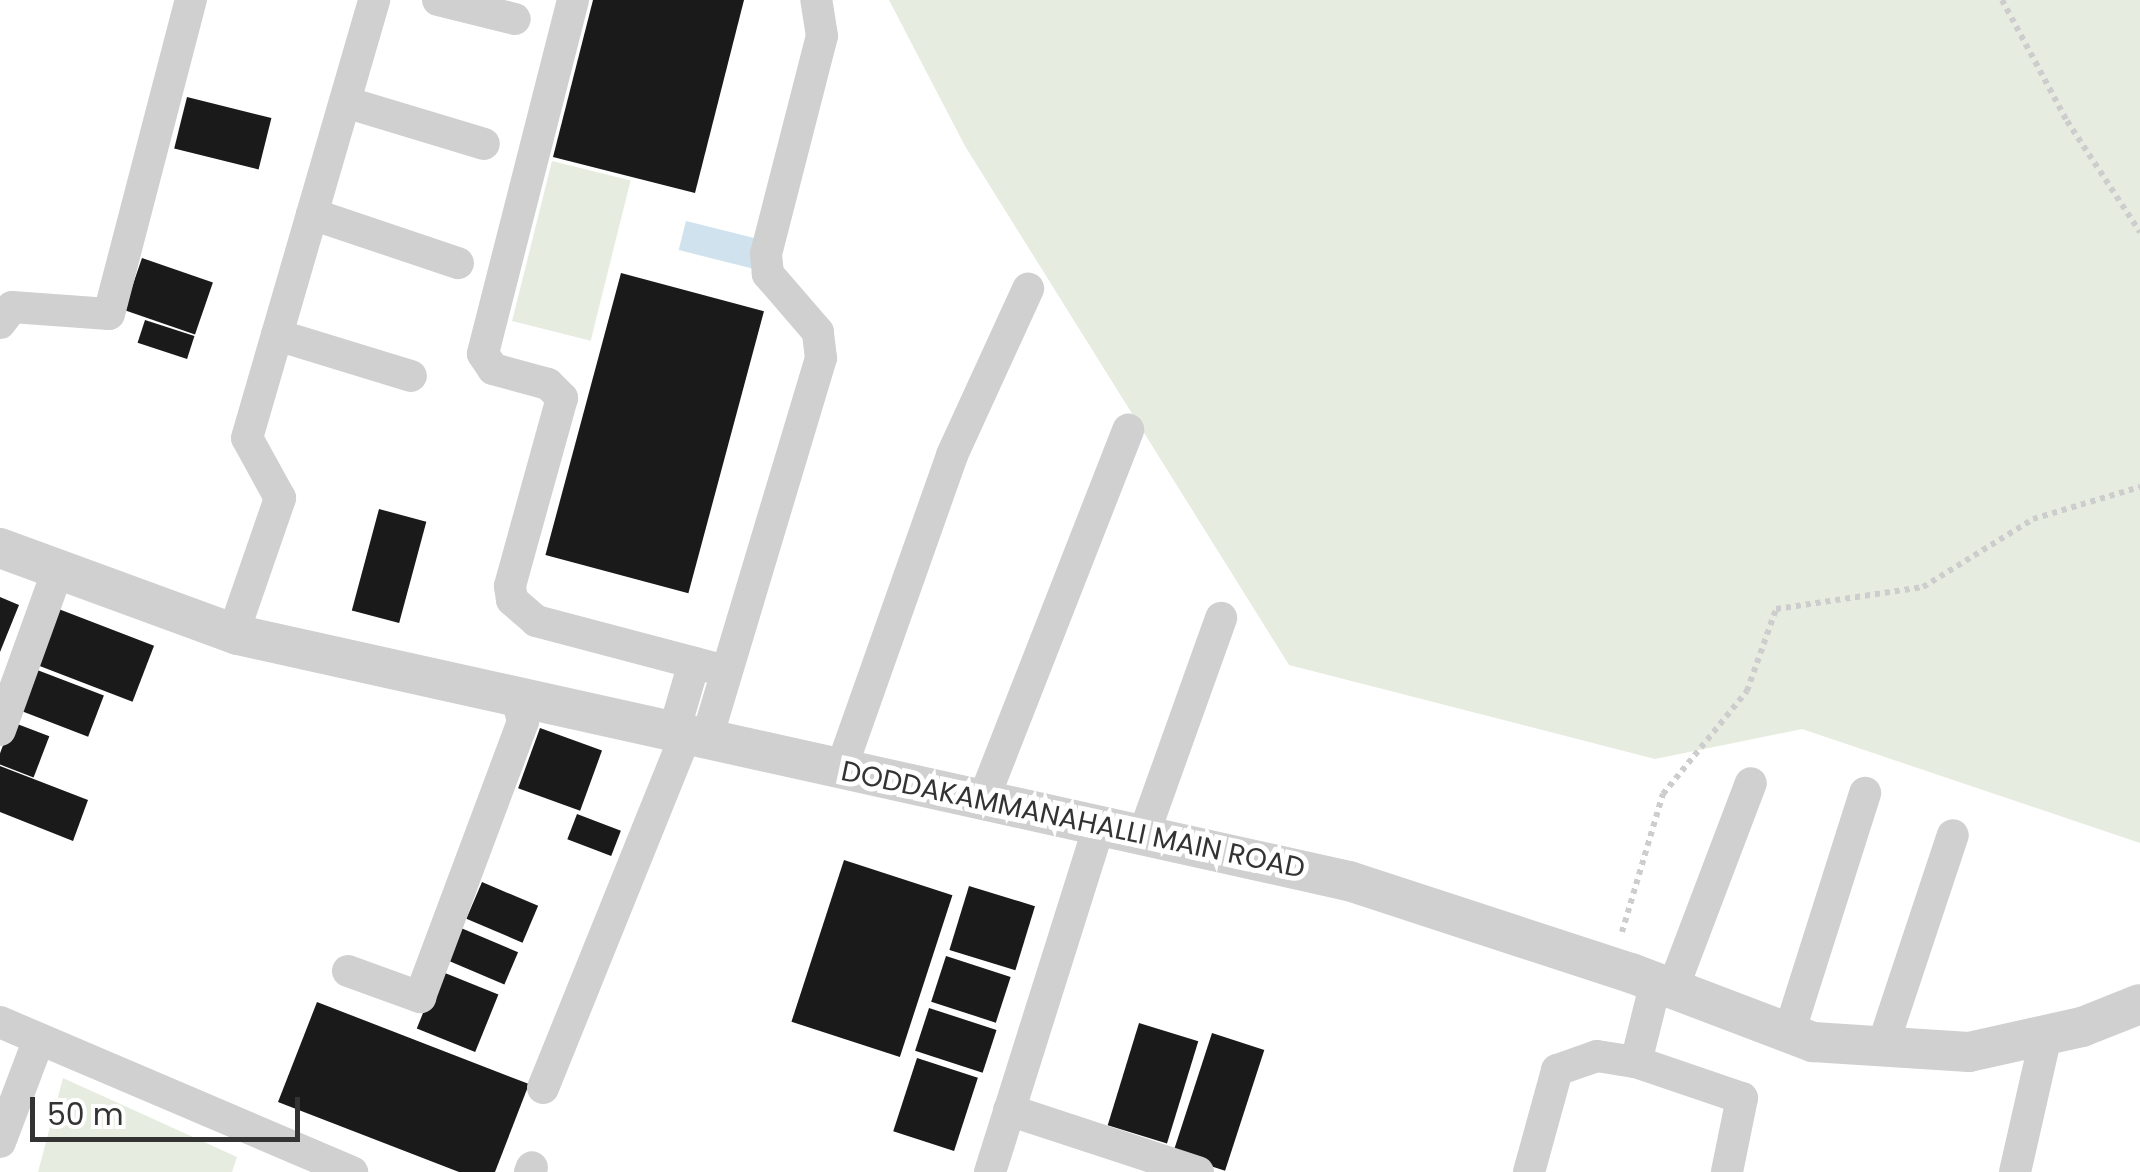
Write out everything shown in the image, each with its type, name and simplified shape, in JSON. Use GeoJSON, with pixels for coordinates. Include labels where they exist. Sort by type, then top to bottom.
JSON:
{"type":"FeatureCollection","features":[{"type":"Feature","properties":{"kind":"street"},"geometry":{"type":"LineString","coordinates":[[0,323],[12,306],[109,314],[191,0]]}},
{"type":"Feature","properties":{"kind":"street"},"geometry":{"type":"LineString","coordinates":[[234,634],[280,498],[247,438],[374,0]]}},
{"type":"Feature","properties":{"kind":"street"},"geometry":{"type":"LineString","coordinates":[[438,0],[515,19]]}},
{"type":"Feature","properties":{"kind":"street"},"geometry":{"type":"LineString","coordinates":[[573,0],[483,354],[493,370],[548,384],[562,398],[510,586],[512,600],[536,620],[710,667]]}},
{"type":"Feature","properties":{"kind":"street"},"geometry":{"type":"LineString","coordinates":[[543,1088],[689,735],[821,358],[818,332],[768,274],[766,254],[822,36],[816,0]]}},
{"type":"Feature","properties":{"kind":"street"},"geometry":{"type":"LineString","coordinates":[[345,102],[484,144]]}},
{"type":"Feature","properties":{"kind":"street"},"geometry":{"type":"LineString","coordinates":[[312,214],[458,262]]}},
{"type":"Feature","properties":{"kind":"street"},"geometry":{"type":"LineString","coordinates":[[841,769],[952,455],[1028,289]]}},
{"type":"Feature","properties":{"kind":"street"},"geometry":{"type":"LineString","coordinates":[[277,335],[410,376]]}},
{"type":"Feature","properties":{"kind":"street"},"geometry":{"type":"LineString","coordinates":[[982,802],[1128,430]]}},
{"type":"Feature","properties":{"kind":"street","name":"DODDAKAMMANAHALLI MAIN ROAD"},"geometry":{"type":"LineString","coordinates":[[0,548],[234,634],[1098,830],[1350,880],[1612,966],[1813,1042],[1969,1052],[2046,1034],[2140,1004]]}},
{"type":"Feature","properties":{"kind":"street"},"geometry":{"type":"LineString","coordinates":[[0,730],[58,570]]}},
{"type":"Feature","properties":{"kind":"street"},"geometry":{"type":"LineString","coordinates":[[1142,839],[1221,618]]}},
{"type":"Feature","properties":{"kind":"street"},"geometry":{"type":"LineString","coordinates":[[348,971],[420,996],[523,722],[517,698]]}},
{"type":"Feature","properties":{"kind":"street"},"geometry":{"type":"LineString","coordinates":[[1636,1062],[1664,985],[1751,783]]}},
{"type":"Feature","properties":{"kind":"street"},"geometry":{"type":"LineString","coordinates":[[1789,1033],[1865,793]]}},
{"type":"Feature","properties":{"kind":"street"},"geometry":{"type":"LineString","coordinates":[[990,1172],[1098,830]]}},
{"type":"Feature","properties":{"kind":"street"},"geometry":{"type":"LineString","coordinates":[[1882,1046],[1954,835]]}},
{"type":"Feature","properties":{"kind":"street"},"geometry":{"type":"LineString","coordinates":[[0,1022],[352,1172]]}},
{"type":"Feature","properties":{"kind":"street"},"geometry":{"type":"LineString","coordinates":[[2015,1172],[2046,1034]]}},
{"type":"Feature","properties":{"kind":"street"},"geometry":{"type":"LineString","coordinates":[[0,1142],[38,1040]]}},
{"type":"Feature","properties":{"kind":"street"},"geometry":{"type":"LineString","coordinates":[[1529,1172],[1557,1070],[1597,1056],[1636,1062],[1742,1098],[1727,1172]]}},
{"type":"Feature","properties":{"kind":"street"},"geometry":{"type":"LineString","coordinates":[[1009,1110],[1198,1172]]}},
{"type":"Feature","properties":{"kind":"path"},"geometry":{"type":"LineString","coordinates":[[2002,0],[2067,122],[2140,232]]}},
{"type":"Feature","properties":{"kind":"path"},"geometry":{"type":"LineString","coordinates":[[1612,966],[1663,794],[1748,691],[1776,609],[1923,588],[2033,519],[2140,487]]}},
{"type":"Feature","properties":{"kind":"shaded area"},"geometry":{"type":"Polygon","coordinates":[[[889,0],[2140,0],[2140,843],[1802,729],[1655,759],[1289,665],[965,146],[889,0]]]}},
{"type":"Feature","properties":{"kind":"shaded area"},"geometry":{"type":"Polygon","coordinates":[[[552,161],[631,181],[591,341],[512,321],[552,161]]]}},
{"type":"Feature","properties":{"kind":"shaded area"},"geometry":{"type":"Polygon","coordinates":[[[63,1078],[237,1157],[232,1172],[38,1172],[63,1078]]]}},
{"type":"Feature","properties":{"kind":"water"},"geometry":{"type":"Polygon","coordinates":[[[686,221],[765,241],[757,270],[679,250],[686,221]]]}},
{"type":"Feature","properties":{"kind":"building"},"geometry":{"type":"Polygon","coordinates":[[[593,0],[744,0],[695,193],[553,157],[593,0]]]}},
{"type":"Feature","properties":{"kind":"building"},"geometry":{"type":"Polygon","coordinates":[[[187,97],[271,118],[259,169],[174,148],[187,97]]]}},
{"type":"Feature","properties":{"kind":"building"},"geometry":{"type":"Polygon","coordinates":[[[142,258],[213,282],[195,334],[124,310],[142,258]]]}},
{"type":"Feature","properties":{"kind":"building"},"geometry":{"type":"Polygon","coordinates":[[[621,273],[764,311],[688,593],[545,555],[621,273]]]}},
{"type":"Feature","properties":{"kind":"building"},"geometry":{"type":"Polygon","coordinates":[[[145,320],[194,336],[187,359],[138,343],[145,320]]]}},
{"type":"Feature","properties":{"kind":"building"},"geometry":{"type":"Polygon","coordinates":[[[379,509],[426,522],[399,623],[352,610],[379,509]]]}},
{"type":"Feature","properties":{"kind":"building"},"geometry":{"type":"Polygon","coordinates":[[[0,597],[19,605],[0,652],[0,597]]]}},
{"type":"Feature","properties":{"kind":"building"},"geometry":{"type":"Polygon","coordinates":[[[56,608],[154,646],[133,702],[34,664],[56,608]]]}},
{"type":"Feature","properties":{"kind":"building"},"geometry":{"type":"Polygon","coordinates":[[[32,668],[104,696],[88,737],[16,709],[32,668]]]}},
{"type":"Feature","properties":{"kind":"building"},"geometry":{"type":"Polygon","coordinates":[[[12,722],[49,736],[34,777],[0,765],[0,753],[12,722]]]}},
{"type":"Feature","properties":{"kind":"building"},"geometry":{"type":"Polygon","coordinates":[[[540,728],[602,751],[580,811],[518,788],[540,728]]]}},
{"type":"Feature","properties":{"kind":"building"},"geometry":{"type":"Polygon","coordinates":[[[0,766],[88,800],[73,841],[0,812],[0,766]]]}},
{"type":"Feature","properties":{"kind":"building"},"geometry":{"type":"Polygon","coordinates":[[[577,814],[621,831],[611,856],[567,839],[577,814]]]}},
{"type":"Feature","properties":{"kind":"building"},"geometry":{"type":"Polygon","coordinates":[[[844,860],[952,895],[900,1057],[791,1022],[844,860]]]}},
{"type":"Feature","properties":{"kind":"building"},"geometry":{"type":"Polygon","coordinates":[[[482,882],[538,906],[523,943],[466,919],[482,882]]]}},
{"type":"Feature","properties":{"kind":"building"},"geometry":{"type":"Polygon","coordinates":[[[969,886],[1035,906],[1015,970],[949,950],[969,886]]]}},
{"type":"Feature","properties":{"kind":"building"},"geometry":{"type":"Polygon","coordinates":[[[461,928],[518,952],[504,984],[447,960],[461,928]]]}},
{"type":"Feature","properties":{"kind":"building"},"geometry":{"type":"Polygon","coordinates":[[[946,956],[1011,977],[996,1023],[931,1002],[946,956]]]}},
{"type":"Feature","properties":{"kind":"building"},"geometry":{"type":"Polygon","coordinates":[[[440,971],[498,995],[475,1052],[417,1028],[440,971]]]}},
{"type":"Feature","properties":{"kind":"building"},"geometry":{"type":"Polygon","coordinates":[[[317,1002],[529,1084],[495,1172],[459,1172],[278,1102],[317,1002]]]}},
{"type":"Feature","properties":{"kind":"building"},"geometry":{"type":"Polygon","coordinates":[[[929,1008],[997,1030],[983,1073],[915,1051],[929,1008]]]}},
{"type":"Feature","properties":{"kind":"building"},"geometry":{"type":"Polygon","coordinates":[[[1139,1023],[1198,1041],[1167,1143],[1108,1125],[1139,1023]]]}},
{"type":"Feature","properties":{"kind":"building"},"geometry":{"type":"Polygon","coordinates":[[[1212,1033],[1264,1050],[1225,1171],[1173,1154],[1212,1033]]]}},
{"type":"Feature","properties":{"kind":"building"},"geometry":{"type":"Polygon","coordinates":[[[917,1058],[978,1078],[954,1151],[893,1131],[917,1058]]]}}]}
